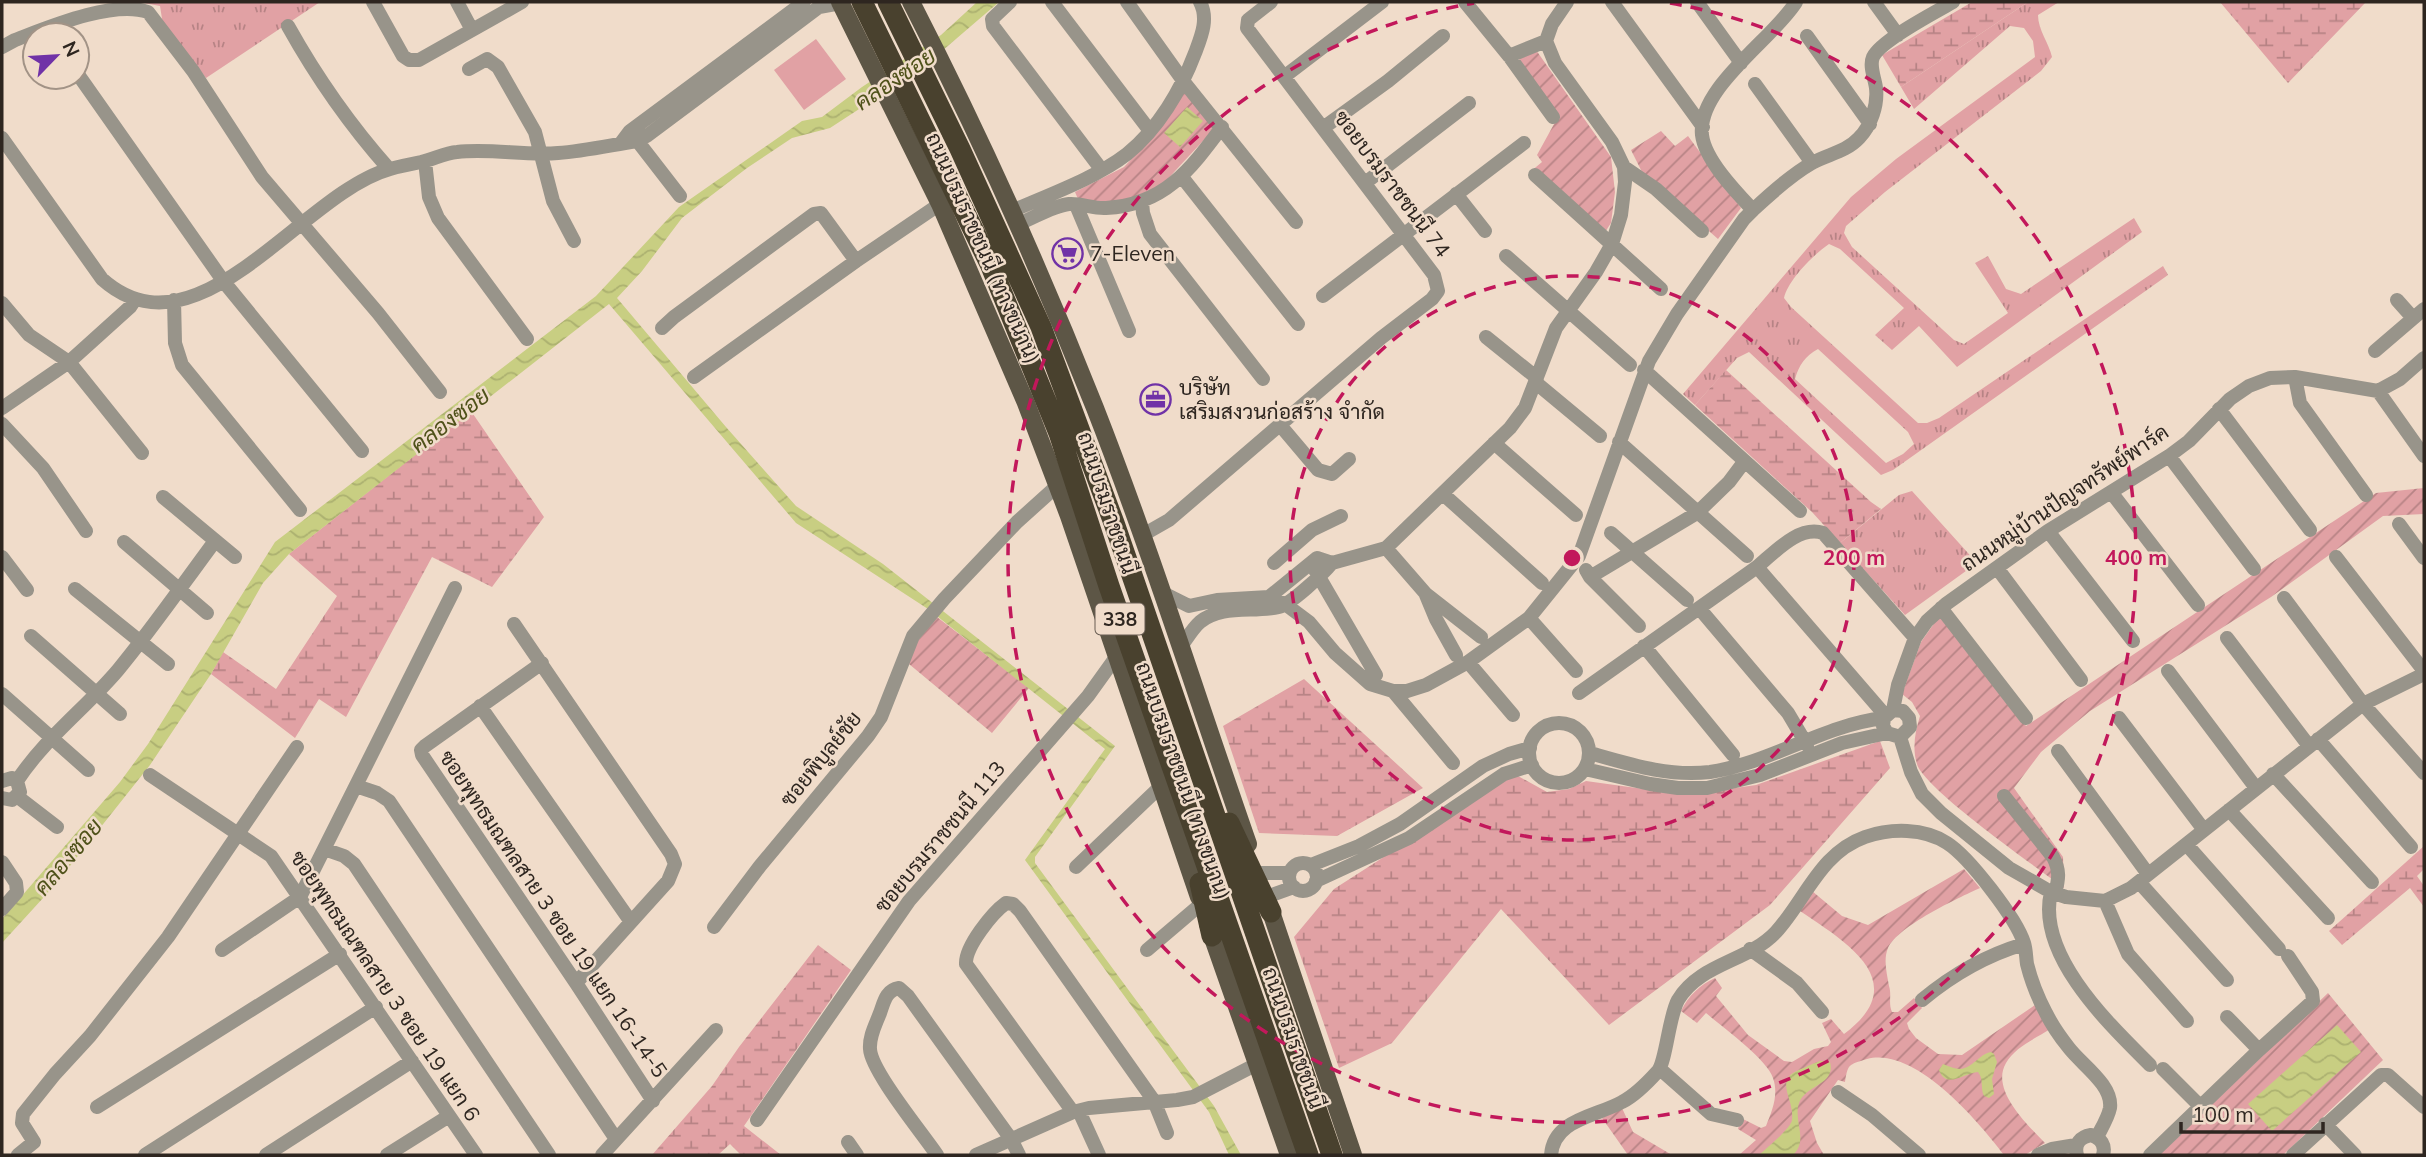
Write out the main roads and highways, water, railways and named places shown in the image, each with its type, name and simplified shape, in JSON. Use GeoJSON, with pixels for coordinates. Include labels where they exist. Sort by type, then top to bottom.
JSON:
{"type":"FeatureCollection","features":[{"type":"Feature","properties":{"kind":"highway","name":"ถนนบรมราชชนนี"},"geometry":{"type":"LineString","coordinates":[[848,2],[991,266],[1059,433],[1109,586],[1308,1155]]}},
{"type":"Feature","properties":{"kind":"highway","name":"ถนนบรมราชชนนี"},"geometry":{"type":"LineString","coordinates":[[888,2],[928,80],[1041,327],[1114,523],[1332,1155]]}},
{"type":"Feature","properties":{"kind":"highway"},"geometry":{"type":"LineString","coordinates":[[1184,725],[1268,905]]}},
{"type":"Feature","properties":{"kind":"highway"},"geometry":{"type":"LineString","coordinates":[[1171,764],[1212,936]]}},
{"type":"Feature","properties":{"kind":"main road","name":"ถนนบรมราชชนนี (ทางขนาน)"},"geometry":{"type":"LineString","coordinates":[[911,2],[1015,217],[1095,409],[1161,592],[1353,1155]]}},
{"type":"Feature","properties":{"kind":"main road","name":"ถนนบรมราชชนนี (ทางขนาน)"},"geometry":{"type":"LineString","coordinates":[[898,94],[940,204],[1026,403],[1057,486],[1289,1155]]}},
{"type":"Feature","properties":{"kind":"water","name":"คลองซอย"},"geometry":{"type":"Polygon","coordinates":[[[977,2],[999,2],[942,51],[873,100],[830,128],[792,138],[747,168],[682,218],[642,271],[617,298],[796,506],[883,564],[1115,746],[1035,857],[1035,863],[1214,1106],[1241,1155],[1229,1155],[1209,1112],[1025,860],[1105,749],[928,609],[796,523],[609,304],[289,554],[263,583],[211,674],[150,765],[54,886],[2,943],[2,919],[120,782],[148,744],[275,542],[596,296],[679,207],[802,121],[822,117],[941,35],[977,2]]]}},
{"type":"Feature","properties":{"kind":"water"},"geometry":{"type":"Polygon","coordinates":[[[1187,107],[1203,121],[1180,147],[1164,133],[1187,107]]]}},
{"type":"Feature","properties":{"kind":"water"},"geometry":{"type":"Polygon","coordinates":[[[2337,1025],[2361,1052],[2272,1131],[2248,1104],[2337,1025]]]}},
{"type":"Feature","properties":{"kind":"water"},"geometry":{"type":"Polygon","coordinates":[[[1991,1052],[1997,1062],[1992,1079],[1994,1094],[1989,1098],[1984,1096],[1978,1072],[1951,1080],[1942,1076],[1939,1070],[1943,1064],[1956,1069],[1965,1068],[1991,1052]]]}},
{"type":"Feature","properties":{"kind":"water"},"geometry":{"type":"Polygon","coordinates":[[[1821,1061],[1830,1062],[1831,1070],[1825,1080],[1808,1092],[1799,1103],[1798,1149],[1793,1155],[1759,1155],[1791,1124],[1792,1112],[1786,1084],[1788,1079],[1792,1073],[1821,1061]]]}},
{"type":"Feature","properties":{"kind":"place","name":"7-Eleven"},"geometry":{"type":"Point","coordinates":[1067,254]}},
{"type":"Feature","properties":{"kind":"place","name":"บริษัท เสริมสงวนก่อสร้าง จำกัด"},"geometry":{"type":"Point","coordinates":[1156,400]}}]}
